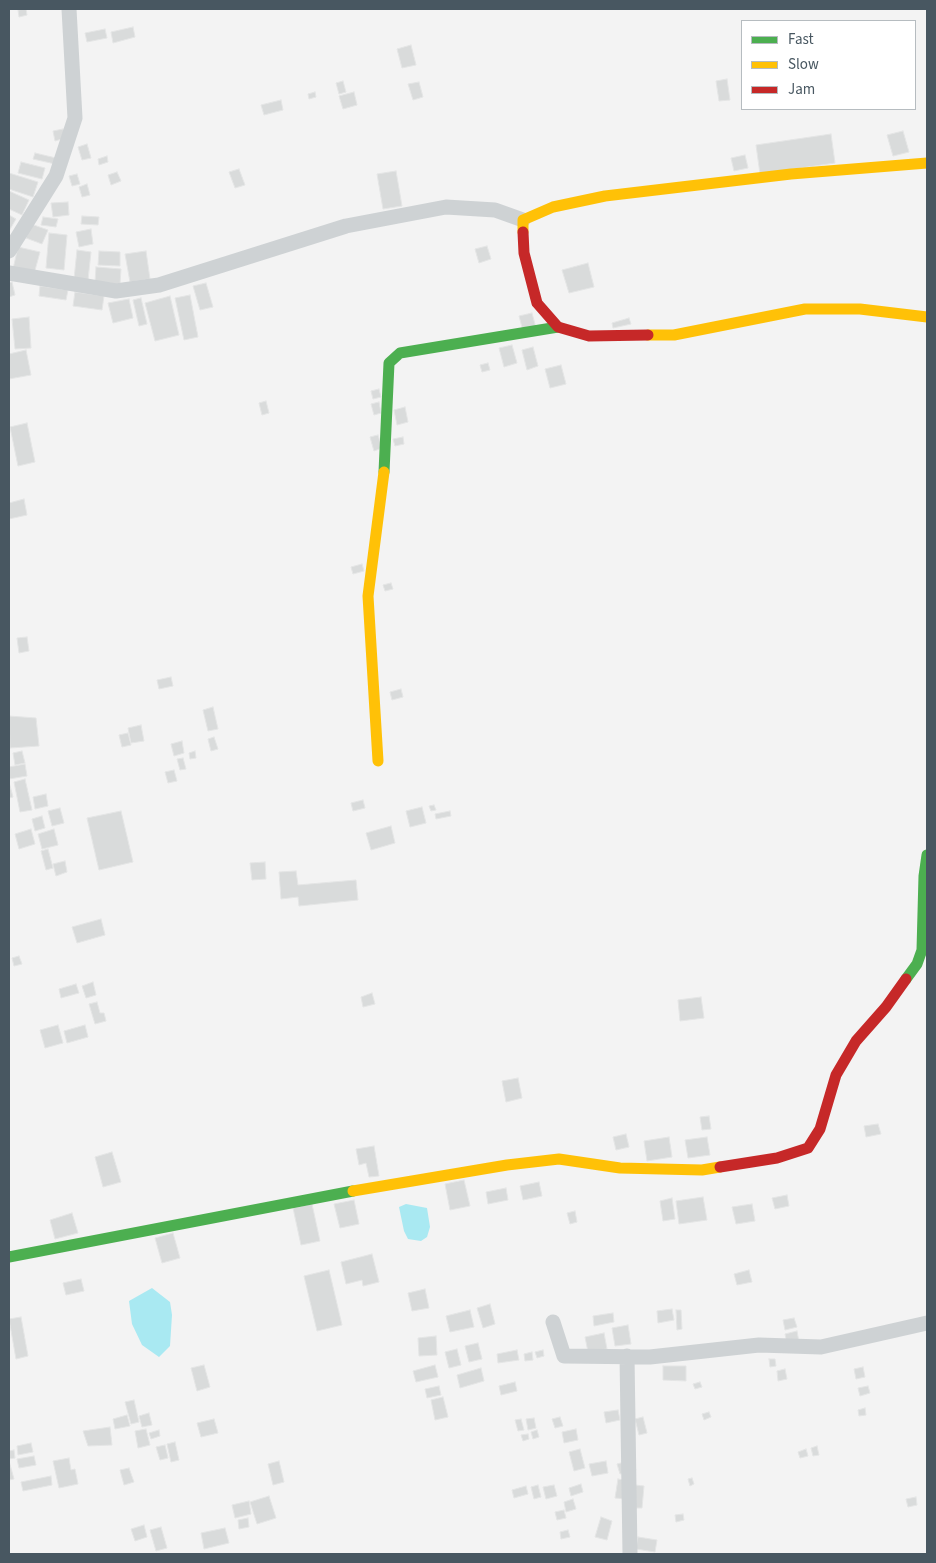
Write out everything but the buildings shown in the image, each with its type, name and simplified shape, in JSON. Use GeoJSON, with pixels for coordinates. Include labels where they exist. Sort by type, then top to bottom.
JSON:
{"type":"FeatureCollection","features":[{"type":"Feature","properties":{"kind":"street"},"geometry":{"type":"LineString","coordinates":[[9,251],[56,176],[75,118],[69,9]]}},
{"type":"Feature","properties":{"kind":"street"},"geometry":{"type":"LineString","coordinates":[[9,273],[116,291],[159,285],[346,226],[446,207],[495,210],[523,220],[553,207],[605,196],[792,174],[927,163]]}},
{"type":"Feature","properties":{"kind":"street"},"geometry":{"type":"LineString","coordinates":[[523,220],[524,253],[537,303],[558,327]]}},
{"type":"Feature","properties":{"kind":"street"},"geometry":{"type":"LineString","coordinates":[[378,761],[368,596],[385,466],[389,363],[400,353],[558,327],[589,336],[674,335],[805,309],[860,308],[927,317]]}},
{"type":"Feature","properties":{"kind":"street"},"geometry":{"type":"LineString","coordinates":[[9,1257],[418,1179],[507,1164],[559,1158],[620,1168],[702,1170],[776,1158],[808,1148],[820,1129],[836,1075],[841,1066],[856,1041],[886,1007],[917,964],[922,950],[924,876],[927,855]]}},
{"type":"Feature","properties":{"kind":"street"},"geometry":{"type":"LineString","coordinates":[[553,1322],[564,1356],[650,1357],[759,1346],[821,1347],[927,1323]]}},
{"type":"Feature","properties":{"kind":"street"},"geometry":{"type":"LineString","coordinates":[[627,1356],[630,1554]]}},
{"type":"Feature","properties":{"kind":"water"},"geometry":{"type":"Polygon","coordinates":[[[406,1204],[427,1208],[430,1227],[427,1237],[421,1241],[408,1239],[404,1231],[399,1207],[406,1204]]]}},
{"type":"Feature","properties":{"kind":"water"},"geometry":{"type":"Polygon","coordinates":[[[152,1288],[170,1302],[172,1315],[170,1346],[159,1357],[142,1345],[132,1324],[129,1301],[152,1288]]]}},
{"type":"Feature","properties":{"kind":"traffic: fast"},"geometry":{"type":"LineString","coordinates":[[384,472],[389,363],[400,353],[558,327]]}},
{"type":"Feature","properties":{"kind":"traffic: fast"},"geometry":{"type":"LineString","coordinates":[[906,979],[917,964],[922,950],[924,876],[927,855]]}},
{"type":"Feature","properties":{"kind":"traffic: fast"},"geometry":{"type":"LineString","coordinates":[[9,1257],[353,1191]]}},
{"type":"Feature","properties":{"kind":"traffic: slow"},"geometry":{"type":"LineString","coordinates":[[523,232],[523,220],[553,207],[605,196],[791,174],[927,163]]}},
{"type":"Feature","properties":{"kind":"traffic: slow"},"geometry":{"type":"LineString","coordinates":[[648,335],[674,335],[805,309],[860,309],[927,317]]}},
{"type":"Feature","properties":{"kind":"traffic: slow"},"geometry":{"type":"LineString","coordinates":[[378,761],[368,596],[384,472]]}},
{"type":"Feature","properties":{"kind":"traffic: slow"},"geometry":{"type":"LineString","coordinates":[[353,1191],[507,1165],[559,1159],[620,1168],[702,1170],[720,1167]]}},
{"type":"Feature","properties":{"kind":"traffic: jam"},"geometry":{"type":"LineString","coordinates":[[523,232],[524,253],[537,303],[558,327],[589,336],[648,335]]}},
{"type":"Feature","properties":{"kind":"traffic: jam"},"geometry":{"type":"LineString","coordinates":[[720,1167],[777,1158],[808,1148],[820,1129],[836,1075],[856,1041],[886,1007],[906,979]]}}]}
